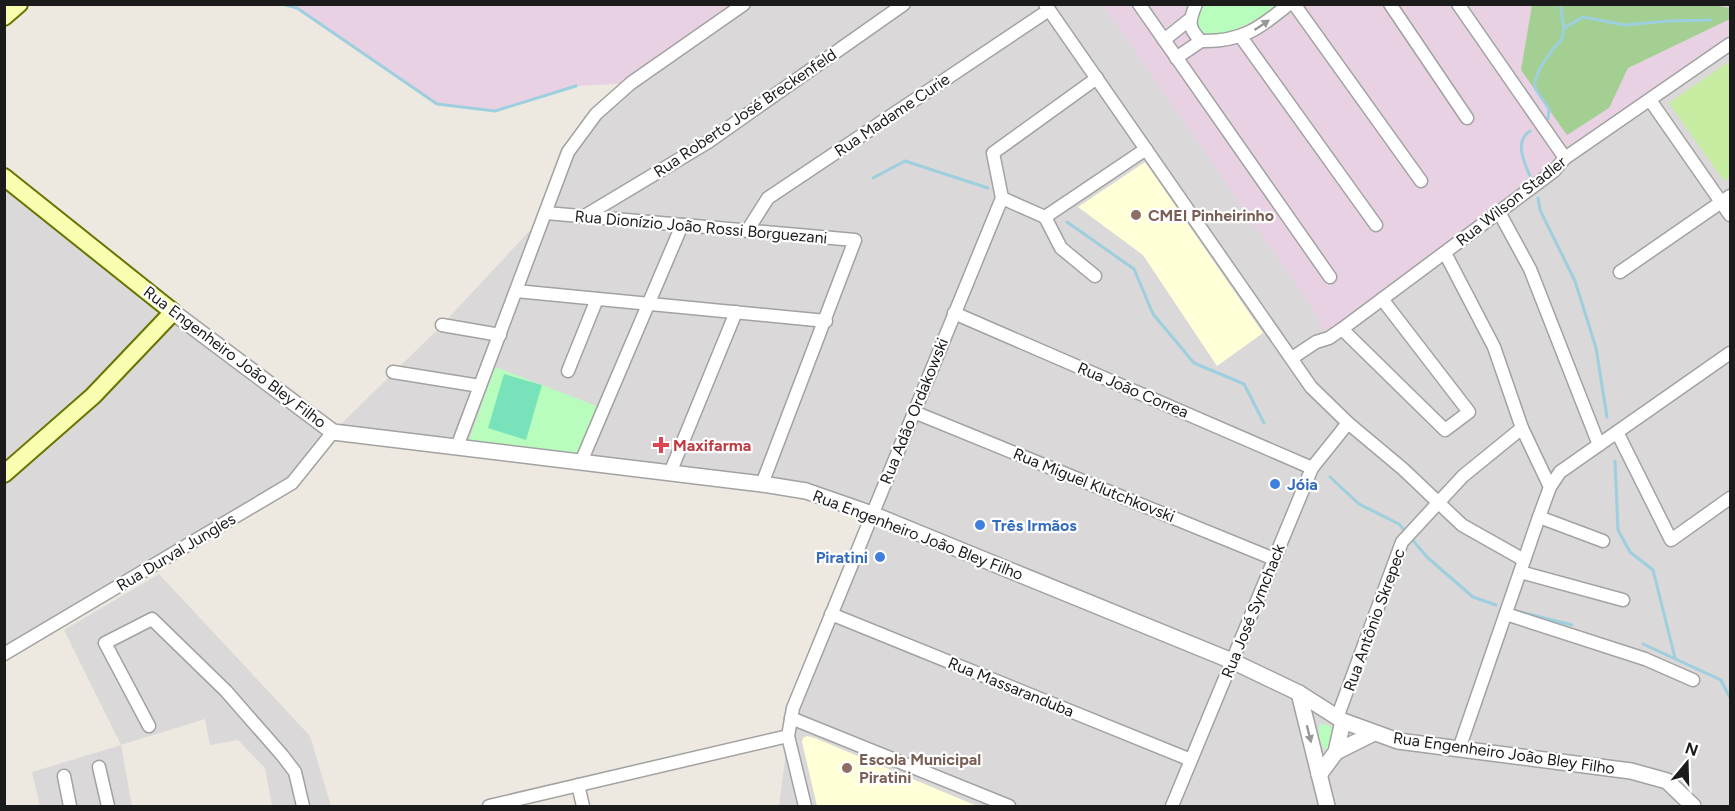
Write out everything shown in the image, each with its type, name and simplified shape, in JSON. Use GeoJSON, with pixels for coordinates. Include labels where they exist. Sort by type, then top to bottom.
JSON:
{"type":"FeatureCollection","features":[{"type":"Feature","properties":{"kind":"main road"},"geometry":{"type":"LineString","coordinates":[[4,17],[19,4]]}},
{"type":"Feature","properties":{"kind":"main road","name":"Rua Engenheiro João Bley Filho"},"geometry":{"type":"LineString","coordinates":[[4,177],[173,312]]}},
{"type":"Feature","properties":{"kind":"main road"},"geometry":{"type":"LineString","coordinates":[[4,474],[93,396],[173,312]]}},
{"type":"Feature","properties":{"kind":"street"},"geometry":{"type":"LineString","coordinates":[[457,447],[568,152],[596,114],[631,83],[744,4]]}},
{"type":"Feature","properties":{"kind":"street","name":"Rua Roberto José Breckenfeld"},"geometry":{"type":"LineString","coordinates":[[583,216],[708,142],[904,4]]}},
{"type":"Feature","properties":{"kind":"street"},"geometry":{"type":"LineString","coordinates":[[1139,4],[1330,277]]}},
{"type":"Feature","properties":{"kind":"street"},"geometry":{"type":"LineString","coordinates":[[1164,40],[1189,20],[1196,4]]}},
{"type":"Feature","properties":{"kind":"street"},"geometry":{"type":"LineString","coordinates":[[1176,58],[1201,40],[1218,41],[1241,37],[1261,27],[1288,4]]}},
{"type":"Feature","properties":{"kind":"street"},"geometry":{"type":"LineString","coordinates":[[1294,4],[1421,181]]}},
{"type":"Feature","properties":{"kind":"street"},"geometry":{"type":"LineString","coordinates":[[1390,4],[1467,118]]}},
{"type":"Feature","properties":{"kind":"street"},"geometry":{"type":"LineString","coordinates":[[1458,4],[1565,158]]}},
{"type":"Feature","properties":{"kind":"street"},"geometry":{"type":"LineString","coordinates":[[1047,7],[1311,387],[1462,525],[1522,566],[1623,600]]}},
{"type":"Feature","properties":{"kind":"street","name":"Rua Madame Curie"},"geometry":{"type":"LineString","coordinates":[[747,231],[768,198],[1047,7]]}},
{"type":"Feature","properties":{"kind":"street"},"geometry":{"type":"LineString","coordinates":[[1189,20],[1193,32],[1201,40]]}},
{"type":"Feature","properties":{"kind":"street"},"geometry":{"type":"LineString","coordinates":[[1241,37],[1376,225]]}},
{"type":"Feature","properties":{"kind":"street","name":"Rua Wilson Stadler"},"geometry":{"type":"LineString","coordinates":[[1292,358],[1342,329],[1554,171],[1565,158],[1731,44]]}},
{"type":"Feature","properties":{"kind":"street"},"geometry":{"type":"LineString","coordinates":[[1095,276],[1061,248],[1046,218],[1002,198],[993,153],[1096,78]]}},
{"type":"Feature","properties":{"kind":"street"},"geometry":{"type":"LineString","coordinates":[[1650,100],[1726,199],[1731,215]]}},
{"type":"Feature","properties":{"kind":"street"},"geometry":{"type":"LineString","coordinates":[[1046,218],[1146,149]]}},
{"type":"Feature","properties":{"kind":"street","name":"Rua Adão Ordakowski"},"geometry":{"type":"LineString","coordinates":[[788,736],[793,708],[1002,198]]}},
{"type":"Feature","properties":{"kind":"street"},"geometry":{"type":"LineString","coordinates":[[1620,272],[1726,199]]}},
{"type":"Feature","properties":{"kind":"street"},"geometry":{"type":"LineString","coordinates":[[1499,212],[1530,269],[1599,445]]}},
{"type":"Feature","properties":{"kind":"street","name":"Rua Dionízio João Rossi Borguezani"},"geometry":{"type":"LineString","coordinates":[[546,213],[855,240],[826,321]]}},
{"type":"Feature","properties":{"kind":"street"},"geometry":{"type":"LineString","coordinates":[[580,462],[682,225]]}},
{"type":"Feature","properties":{"kind":"street"},"geometry":{"type":"LineString","coordinates":[[1444,253],[1494,347],[1522,428],[1550,487]]}},
{"type":"Feature","properties":{"kind":"street"},"geometry":{"type":"LineString","coordinates":[[516,291],[826,321],[762,484]]}},
{"type":"Feature","properties":{"kind":"street"},"geometry":{"type":"LineString","coordinates":[[568,371],[597,299]]}},
{"type":"Feature","properties":{"kind":"street"},"geometry":{"type":"LineString","coordinates":[[1342,329],[1445,430],[1469,412],[1382,299]]}},
{"type":"Feature","properties":{"kind":"street","name":"Rua Engenheiro João Bley Filho"},"geometry":{"type":"LineString","coordinates":[[173,312],[333,432],[762,484],[806,492],[872,514],[1232,661],[1299,693],[1340,720],[1374,733],[1398,741],[1631,771],[1667,782],[1693,807]]}},
{"type":"Feature","properties":{"kind":"street"},"geometry":{"type":"LineString","coordinates":[[670,473],[736,312]]}},
{"type":"Feature","properties":{"kind":"street","name":"Rua João Correa"},"geometry":{"type":"LineString","coordinates":[[954,313],[1312,468]]}},
{"type":"Feature","properties":{"kind":"street"},"geometry":{"type":"LineString","coordinates":[[442,325],[500,335]]}},
{"type":"Feature","properties":{"kind":"street"},"geometry":{"type":"LineString","coordinates":[[1459,749],[1539,517],[1550,487],[1560,472],[1731,353]]}},
{"type":"Feature","properties":{"kind":"street"},"geometry":{"type":"LineString","coordinates":[[393,372],[480,386]]}},
{"type":"Feature","properties":{"kind":"street","name":"Rua Miguel Klutchkovski"},"geometry":{"type":"LineString","coordinates":[[914,412],[1274,559]]}},
{"type":"Feature","properties":{"kind":"street","name":"Rua José Symchack"},"geometry":{"type":"LineString","coordinates":[[1172,807],[1312,468],[1348,423]]}},
{"type":"Feature","properties":{"kind":"street","name":"Rua Antônio Skrepec"},"geometry":{"type":"LineString","coordinates":[[1319,776],[1336,752],[1340,720],[1404,541],[1463,476],[1522,428]]}},
{"type":"Feature","properties":{"kind":"street","name":"Rua Durval Jungles"},"geometry":{"type":"LineString","coordinates":[[4,654],[292,483],[333,432]]}},
{"type":"Feature","properties":{"kind":"street"},"geometry":{"type":"LineString","coordinates":[[1617,432],[1671,540],[1731,498]]}},
{"type":"Feature","properties":{"kind":"street"},"geometry":{"type":"LineString","coordinates":[[1539,517],[1603,540]]}},
{"type":"Feature","properties":{"kind":"street","name":"Rua Massaranduba"},"geometry":{"type":"LineString","coordinates":[[831,614],[1191,760]]}},
{"type":"Feature","properties":{"kind":"street"},"geometry":{"type":"LineString","coordinates":[[1506,614],[1645,659],[1693,680]]}},
{"type":"Feature","properties":{"kind":"street"},"geometry":{"type":"LineString","coordinates":[[148,726],[105,643],[152,619],[226,691],[282,755],[295,772],[303,807]]}},
{"type":"Feature","properties":{"kind":"street"},"geometry":{"type":"LineString","coordinates":[[1299,693],[1327,807]]}},
{"type":"Feature","properties":{"kind":"street"},"geometry":{"type":"LineString","coordinates":[[791,718],[1009,807]]}},
{"type":"Feature","properties":{"kind":"street"},"geometry":{"type":"LineString","coordinates":[[1336,752],[1374,733]]}},
{"type":"Feature","properties":{"kind":"street"},"geometry":{"type":"LineString","coordinates":[[489,807],[788,736],[805,807]]}},
{"type":"Feature","properties":{"kind":"street"},"geometry":{"type":"LineString","coordinates":[[99,767],[108,807]]}},
{"type":"Feature","properties":{"kind":"street"},"geometry":{"type":"LineString","coordinates":[[64,776],[70,807]]}},
{"type":"Feature","properties":{"kind":"street"},"geometry":{"type":"LineString","coordinates":[[578,785],[583,807]]}},
{"type":"Feature","properties":{"kind":"shaded area"},"geometry":{"type":"Polygon","coordinates":[[[282,5],[744,5],[631,83],[576,86],[495,111],[437,104],[297,8],[282,5]]]}},
{"type":"Feature","properties":{"kind":"shaded area"},"geometry":{"type":"Polygon","coordinates":[[[744,5],[1436,5],[1554,171],[1730,44],[1730,806],[779,806],[788,736],[872,514],[806,491],[333,432],[442,325],[546,213],[568,152],[596,114],[744,5]]]}},
{"type":"Feature","properties":{"kind":"shaded area"},"geometry":{"type":"Polygon","coordinates":[[[1103,5],[1730,5],[1730,44],[1329,338],[1311,306],[1103,5]]]}},
{"type":"Feature","properties":{"kind":"shaded area"},"geometry":{"type":"Polygon","coordinates":[[[1145,162],[1263,333],[1217,366],[1143,255],[1078,207],[1145,162]]]}},
{"type":"Feature","properties":{"kind":"shaded area"},"geometry":{"type":"Polygon","coordinates":[[[4,177],[333,432],[292,483],[5,654],[4,177]]]}},
{"type":"Feature","properties":{"kind":"shaded area"},"geometry":{"type":"Polygon","coordinates":[[[159,574],[310,736],[331,806],[272,806],[265,768],[238,740],[210,745],[205,719],[121,745],[64,630],[159,574]]]}},
{"type":"Feature","properties":{"kind":"shaded area","name":"Escola Municipal Piratini"},"geometry":{"type":"Polygon","coordinates":[[[807,736],[977,806],[817,806],[802,742],[807,736]]]}},
{"type":"Feature","properties":{"kind":"shaded area"},"geometry":{"type":"Polygon","coordinates":[[[121,745],[132,806],[40,806],[32,772],[121,745]]]}},
{"type":"Feature","properties":{"kind":"green space"},"geometry":{"type":"Polygon","coordinates":[[[1708,4],[1730,8],[1730,19],[1628,68],[1609,108],[1567,135],[1521,70],[1532,5],[1708,4]]]}},
{"type":"Feature","properties":{"kind":"green space"},"geometry":{"type":"Polygon","coordinates":[[[1204,5],[1276,5],[1261,17],[1239,28],[1228,32],[1207,34],[1199,31],[1196,22],[1204,5]]]}},
{"type":"Feature","properties":{"kind":"green space"},"geometry":{"type":"Polygon","coordinates":[[[1730,61],[1730,177],[1724,181],[1669,103],[1730,61]]]}},
{"type":"Feature","properties":{"kind":"green space"},"geometry":{"type":"Polygon","coordinates":[[[495,367],[599,407],[579,457],[469,440],[495,367]]]}},
{"type":"Feature","properties":{"kind":"green space"},"geometry":{"type":"Polygon","coordinates":[[[504,374],[542,385],[526,440],[488,428],[504,374]]]}},
{"type":"Feature","properties":{"kind":"green space"},"geometry":{"type":"Polygon","coordinates":[[[1320,724],[1328,725],[1336,731],[1331,750],[1327,751],[1321,742],[1320,724]]]}},
{"type":"Feature","properties":{"kind":"waterway"},"geometry":{"type":"LineString","coordinates":[[282,4],[297,8],[437,104],[495,111],[576,86]]}},
{"type":"Feature","properties":{"kind":"waterway"},"geometry":{"type":"LineString","coordinates":[[1548,119],[1549,109],[1535,88],[1535,81],[1540,68],[1562,39],[1564,28],[1560,4]]}},
{"type":"Feature","properties":{"kind":"waterway"},"geometry":{"type":"LineString","coordinates":[[1564,28],[1583,17],[1625,25],[1711,20]]}},
{"type":"Feature","properties":{"kind":"waterway"},"geometry":{"type":"LineString","coordinates":[[1530,131],[1525,135],[1521,146],[1530,176]]}},
{"type":"Feature","properties":{"kind":"waterway"},"geometry":{"type":"LineString","coordinates":[[873,178],[905,161],[988,188]]}},
{"type":"Feature","properties":{"kind":"waterway"},"geometry":{"type":"LineString","coordinates":[[1538,198],[1540,210],[1575,281],[1596,348],[1607,417]]}},
{"type":"Feature","properties":{"kind":"waterway"},"geometry":{"type":"LineString","coordinates":[[1067,222],[1134,269],[1153,314],[1194,363],[1244,384],[1264,423]]}},
{"type":"Feature","properties":{"kind":"waterway"},"geometry":{"type":"LineString","coordinates":[[1615,461],[1618,530],[1630,552],[1653,570],[1675,658]]}},
{"type":"Feature","properties":{"kind":"waterway"},"geometry":{"type":"LineString","coordinates":[[1330,477],[1359,504],[1399,524],[1406,532]]}},
{"type":"Feature","properties":{"kind":"waterway"},"geometry":{"type":"LineString","coordinates":[[1410,537],[1428,558],[1473,597],[1496,605]]}},
{"type":"Feature","properties":{"kind":"waterway"},"geometry":{"type":"LineString","coordinates":[[1521,612],[1572,625]]}},
{"type":"Feature","properties":{"kind":"waterway"},"geometry":{"type":"LineString","coordinates":[[1643,644],[1721,680],[1730,698]]}},
{"type":"Feature","properties":{"kind":"place","name":"CMEI Pinheirinho"},"geometry":{"type":"Point","coordinates":[1136,215]}},
{"type":"Feature","properties":{"kind":"place","name":"Maxifarma"},"geometry":{"type":"Point","coordinates":[661,445]}},
{"type":"Feature","properties":{"kind":"place","name":"Jóia"},"geometry":{"type":"Point","coordinates":[1275,484]}},
{"type":"Feature","properties":{"kind":"place","name":"Três Irmãos"},"geometry":{"type":"Point","coordinates":[980,525]}},
{"type":"Feature","properties":{"kind":"place","name":"Piratini"},"geometry":{"type":"Point","coordinates":[880,557]}},
{"type":"Feature","properties":{"kind":"place","name":"Escola Municipal Piratini"},"geometry":{"type":"Point","coordinates":[847,768]}}]}
